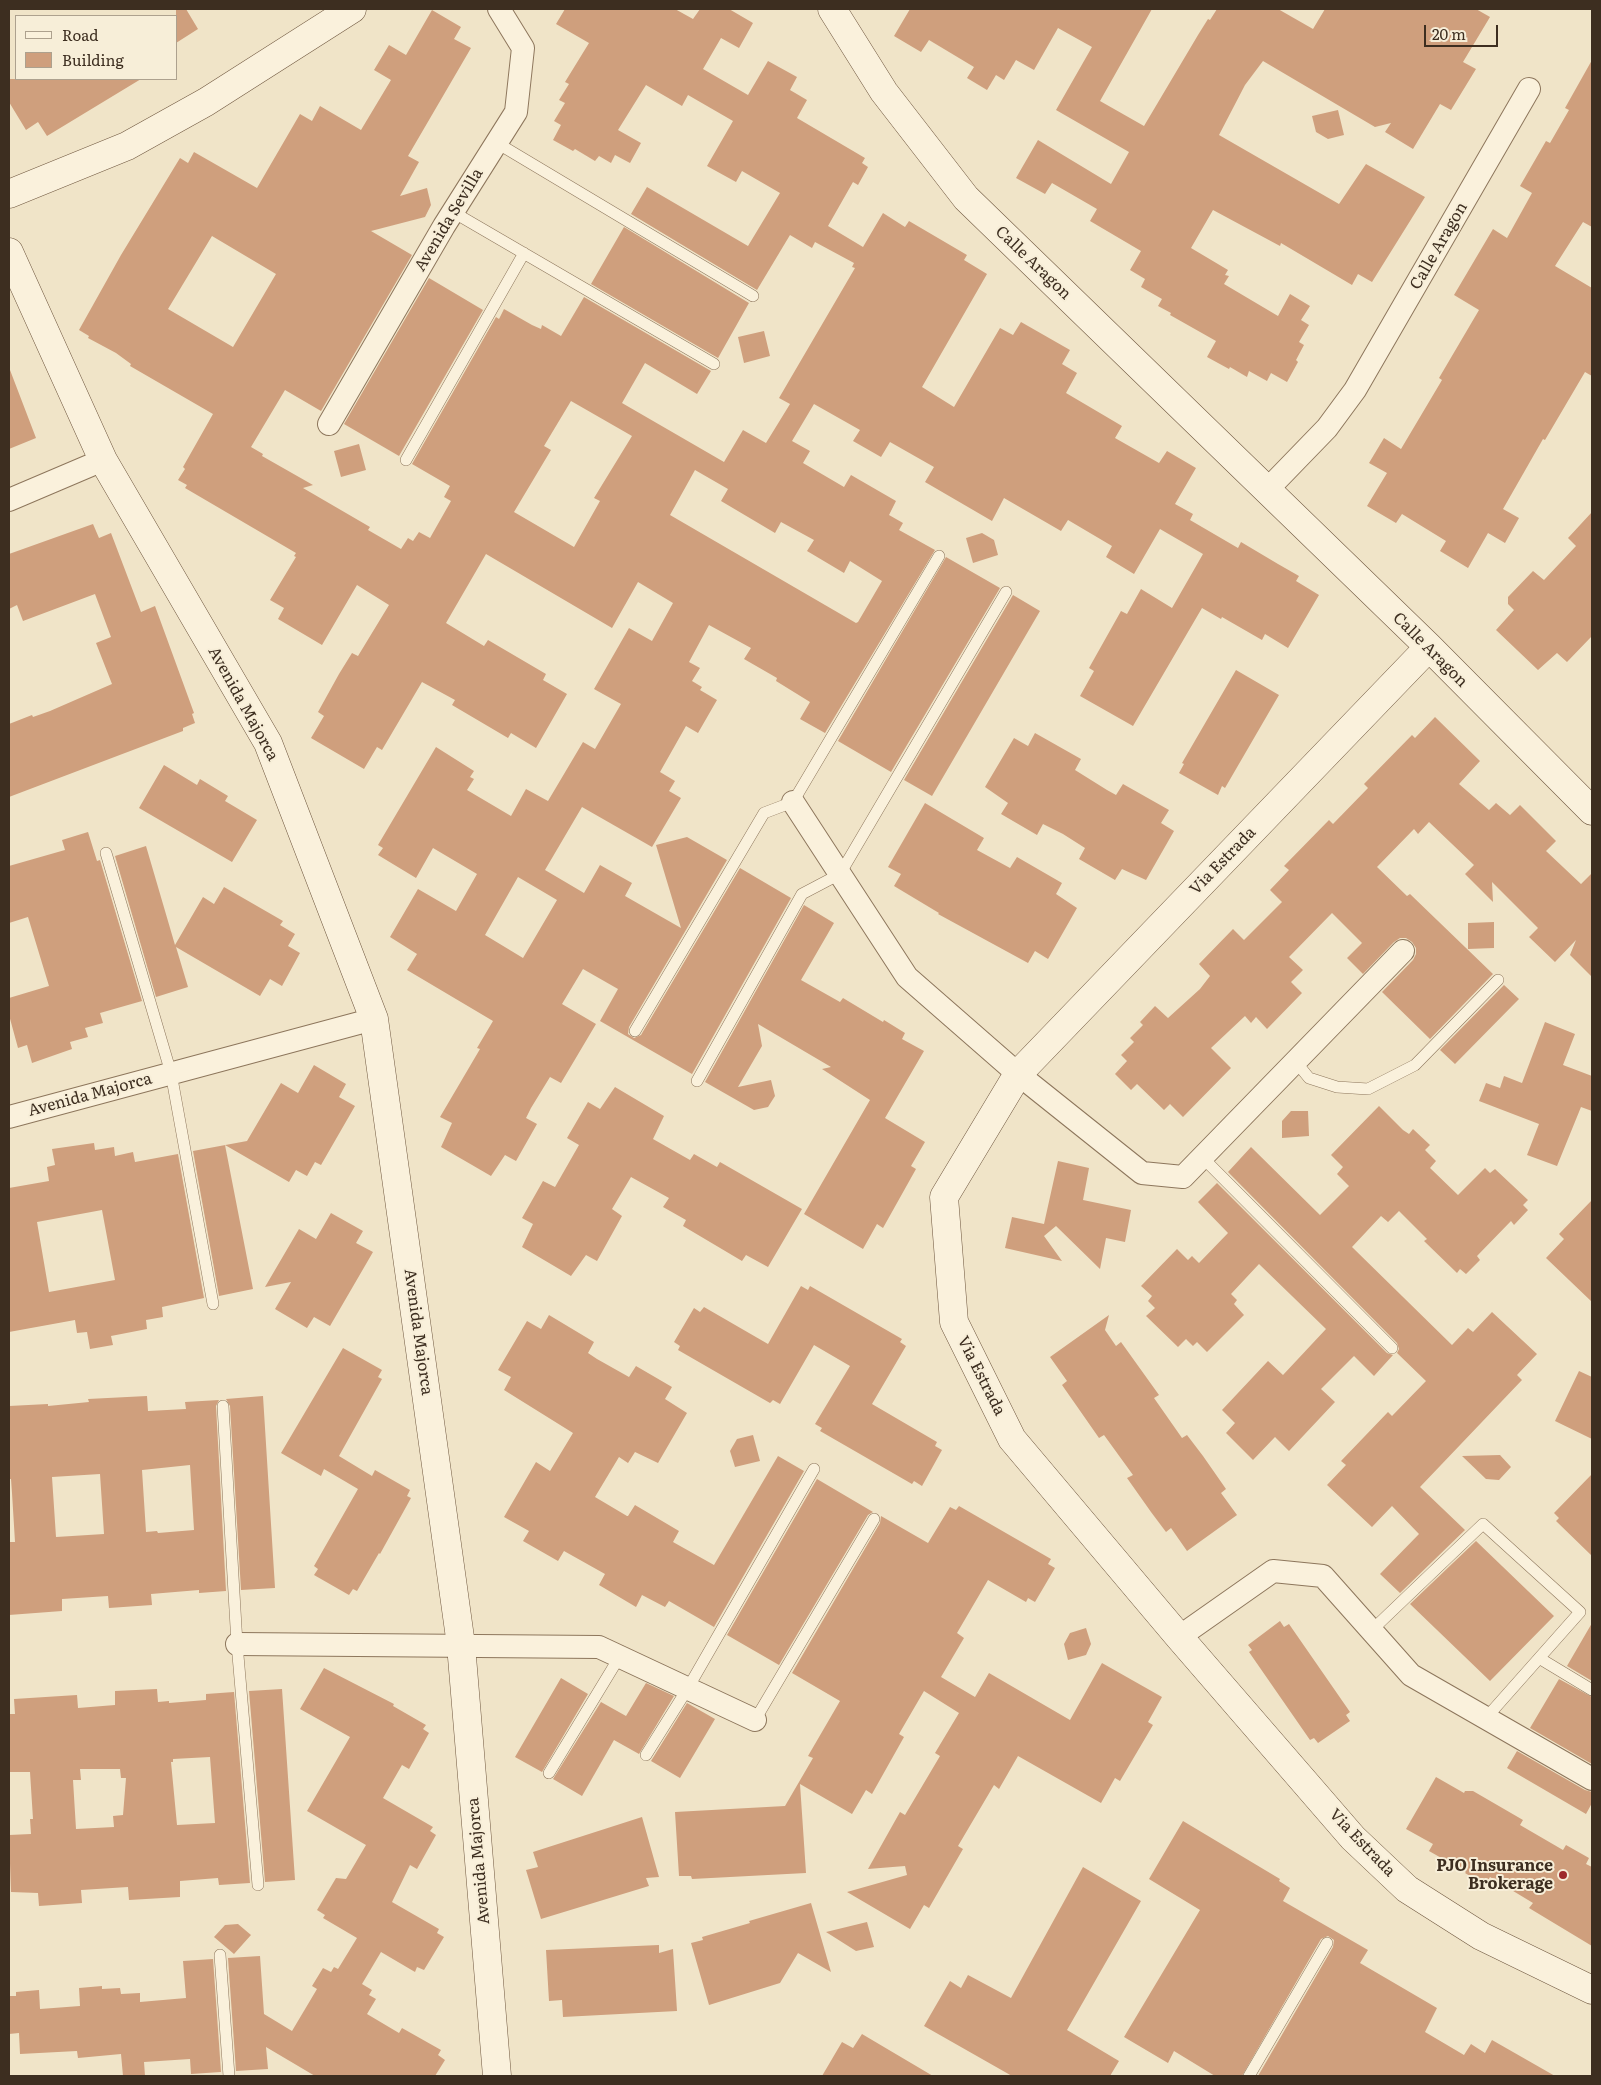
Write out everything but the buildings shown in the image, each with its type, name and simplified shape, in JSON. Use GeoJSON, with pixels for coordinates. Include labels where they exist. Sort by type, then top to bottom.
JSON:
{"type":"FeatureCollection","features":[{"type":"Feature","properties":{"kind":"street"},"geometry":{"type":"LineString","coordinates":[[9,194],[127,146],[206,102],[352,9]]}},
{"type":"Feature","properties":{"kind":"street","name":"Avenida Sevilla"},"geometry":{"type":"LineString","coordinates":[[329,424],[453,212],[516,112],[524,48],[500,9]]}},
{"type":"Feature","properties":{"kind":"street","name":"Calle Aragon"},"geometry":{"type":"LineString","coordinates":[[832,9],[884,92],[966,198],[1429,647],[1592,811]]}},
{"type":"Feature","properties":{"kind":"street","name":"Calle Aragon"},"geometry":{"type":"LineString","coordinates":[[1266,491],[1327,428],[1356,390],[1528,89]]}},
{"type":"Feature","properties":{"kind":"street","name":"Avenida Majorca"},"geometry":{"type":"LineString","coordinates":[[9,252],[103,460],[268,743],[374,1019],[461,1645],[497,2076]]}},
{"type":"Feature","properties":{"kind":"street"},"geometry":{"type":"LineString","coordinates":[[9,500],[103,460]]}},
{"type":"Feature","properties":{"kind":"street","name":"Via Estrada"},"geometry":{"type":"LineString","coordinates":[[1429,647],[1018,1074],[944,1197],[954,1322],[1012,1439],[1179,1637],[1354,1838],[1407,1889],[1481,1936],[1592,1990]]}},
{"type":"Feature","properties":{"kind":"street"},"geometry":{"type":"LineString","coordinates":[[793,802],[907,977],[1018,1074],[1142,1172],[1184,1177],[1403,952]]}},
{"type":"Feature","properties":{"kind":"street","name":"Avenida Majorca"},"geometry":{"type":"LineString","coordinates":[[9,1117],[374,1019]]}},
{"type":"Feature","properties":{"kind":"street"},"geometry":{"type":"LineString","coordinates":[[1179,1637],[1273,1571],[1323,1576],[1411,1675],[1592,1779]]}},
{"type":"Feature","properties":{"kind":"street"},"geometry":{"type":"LineString","coordinates":[[237,1644],[599,1646],[755,1720]]}},
{"type":"Feature","properties":{"kind":"lane"},"geometry":{"type":"LineString","coordinates":[[497,142],[753,296]]}},
{"type":"Feature","properties":{"kind":"lane"},"geometry":{"type":"LineString","coordinates":[[453,212],[714,364]]}},
{"type":"Feature","properties":{"kind":"lane"},"geometry":{"type":"LineString","coordinates":[[406,460],[524,253]]}},
{"type":"Feature","properties":{"kind":"lane"},"geometry":{"type":"LineString","coordinates":[[635,1031],[764,813],[793,802],[939,556]]}},
{"type":"Feature","properties":{"kind":"lane"},"geometry":{"type":"LineString","coordinates":[[697,1080],[802,894],[840,874],[1006,592]]}},
{"type":"Feature","properties":{"kind":"lane"},"geometry":{"type":"LineString","coordinates":[[106,853],[171,1073],[213,1304]]}},
{"type":"Feature","properties":{"kind":"lane"},"geometry":{"type":"LineString","coordinates":[[1296,1062],[1310,1078],[1337,1087],[1368,1089],[1415,1065],[1498,980]]}},
{"type":"Feature","properties":{"kind":"lane"},"geometry":{"type":"LineString","coordinates":[[1202,1157],[1392,1348]]}},
{"type":"Feature","properties":{"kind":"lane"},"geometry":{"type":"LineString","coordinates":[[223,1406],[237,1644],[258,1885]]}},
{"type":"Feature","properties":{"kind":"lane"},"geometry":{"type":"LineString","coordinates":[[646,1755],[688,1688],[814,1470]]}},
{"type":"Feature","properties":{"kind":"lane"},"geometry":{"type":"LineString","coordinates":[[755,1720],[874,1519]]}},
{"type":"Feature","properties":{"kind":"lane"},"geometry":{"type":"LineString","coordinates":[[1372,1630],[1484,1524],[1580,1612],[1486,1718]]}},
{"type":"Feature","properties":{"kind":"lane"},"geometry":{"type":"LineString","coordinates":[[549,1773],[620,1656]]}},
{"type":"Feature","properties":{"kind":"lane"},"geometry":{"type":"LineString","coordinates":[[1539,1658],[1592,1690]]}},
{"type":"Feature","properties":{"kind":"lane"},"geometry":{"type":"LineString","coordinates":[[1249,2076],[1327,1943]]}},
{"type":"Feature","properties":{"kind":"lane"},"geometry":{"type":"LineString","coordinates":[[220,1955],[229,2076]]}},
{"type":"Feature","properties":{"kind":"place","name":"PJO Insurance Brokerage"},"geometry":{"type":"Point","coordinates":[1563,1875]}}]}
